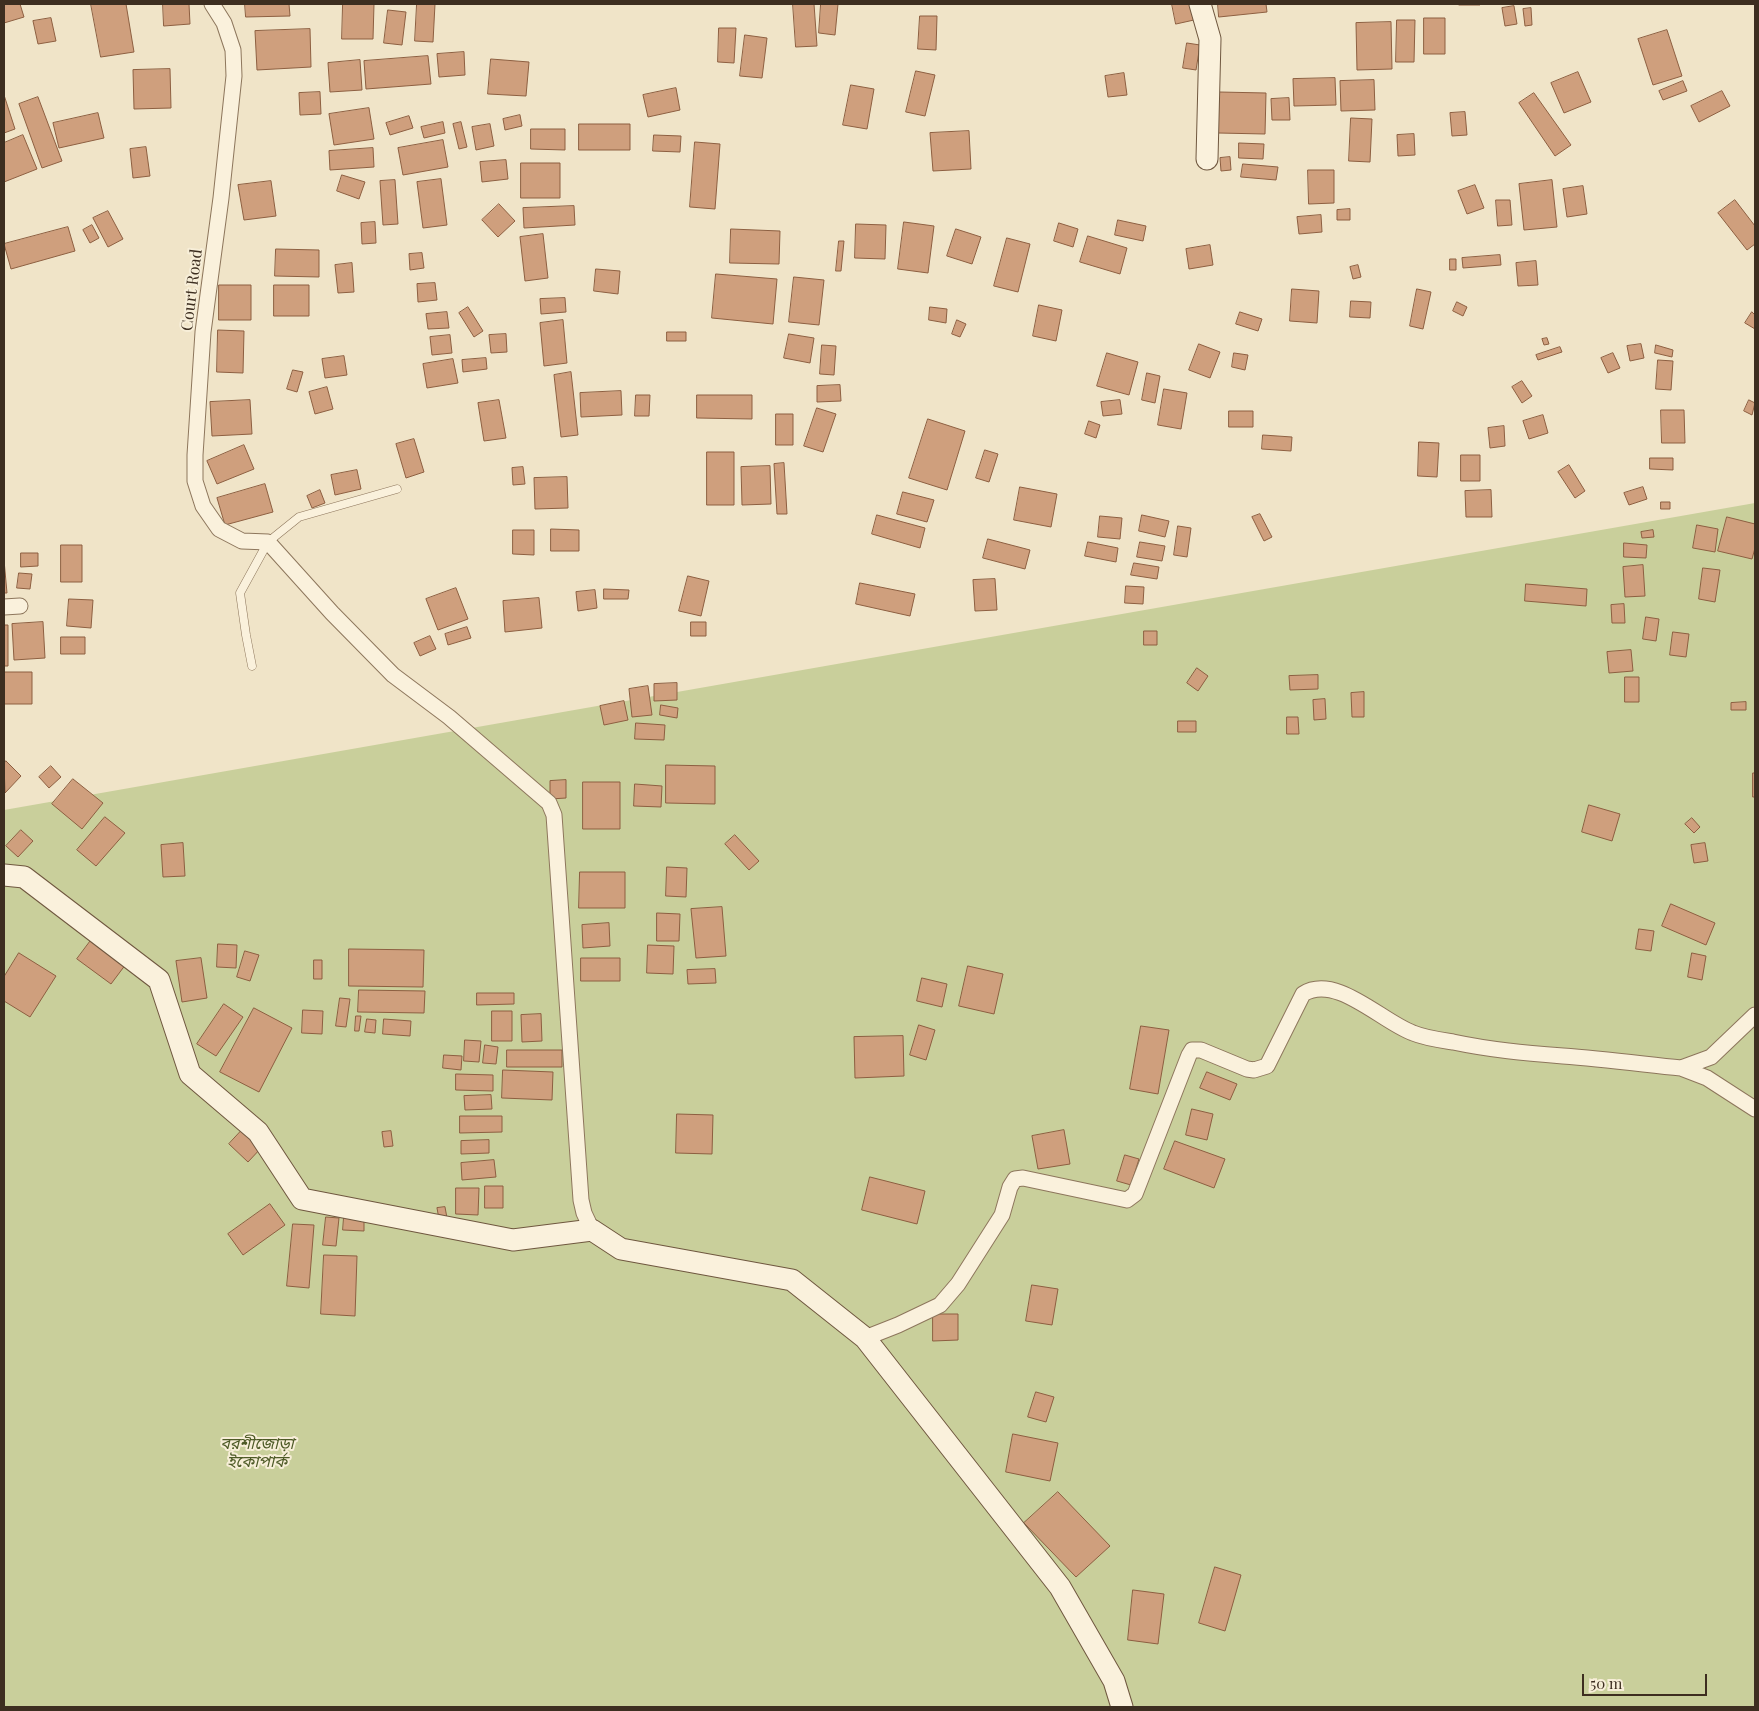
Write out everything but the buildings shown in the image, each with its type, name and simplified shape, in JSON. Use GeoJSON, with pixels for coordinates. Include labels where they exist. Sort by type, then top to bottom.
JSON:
{"type":"FeatureCollection","features":[{"type":"Feature","properties":{"kind":"street","name":"Court Road"},"geometry":{"type":"LineString","coordinates":[[212,4],[224,23],[233,50],[234,76],[204,332],[195,455],[195,481],[204,506],[220,529],[242,541],[268,542]]}},
{"type":"Feature","properties":{"kind":"street"},"geometry":{"type":"LineString","coordinates":[[1200,4],[1210,39],[1207,159]]}},
{"type":"Feature","properties":{"kind":"street"},"geometry":{"type":"LineString","coordinates":[[268,542],[393,675],[449,717],[549,803],[554,815],[581,1200],[584,1213],[592,1230],[620,1249],[792,1280],[865,1338],[1060,1587],[1114,1681],[1122,1707]]}},
{"type":"Feature","properties":{"kind":"street"},"geometry":{"type":"LineString","coordinates":[[4,607],[20,606]]}},
{"type":"Feature","properties":{"kind":"street"},"geometry":{"type":"LineString","coordinates":[[4,874],[24,877],[159,980],[190,1074],[258,1132],[302,1199],[513,1240],[592,1230]]}},
{"type":"Feature","properties":{"kind":"street"},"geometry":{"type":"LineString","coordinates":[[865,1338],[898,1325],[940,1304],[958,1284],[1002,1216],[1010,1187],[1015,1179],[1023,1178],[1127,1200],[1135,1194],[1192,1050],[1201,1050],[1247,1069],[1254,1070],[1267,1066],[1303,994],[1311,989],[1328,990],[1353,998],[1412,1033],[1442,1040],[1493,1050],[1681,1068],[1708,1078],[1755,1108]]}},
{"type":"Feature","properties":{"kind":"street"},"geometry":{"type":"LineString","coordinates":[[1681,1068],[1710,1057],[1755,1015]]}},
{"type":"Feature","properties":{"kind":"lane"},"geometry":{"type":"LineString","coordinates":[[252,666],[240,593],[268,542],[299,517],[397,489]]}},
{"type":"Feature","properties":{"kind":"green space","name":"বরশীজোড়া ইকোপার্ক"},"geometry":{"type":"Polygon","coordinates":[[[1755,503],[1755,1707],[4,1707],[4,810],[1755,503]]]}}]}
